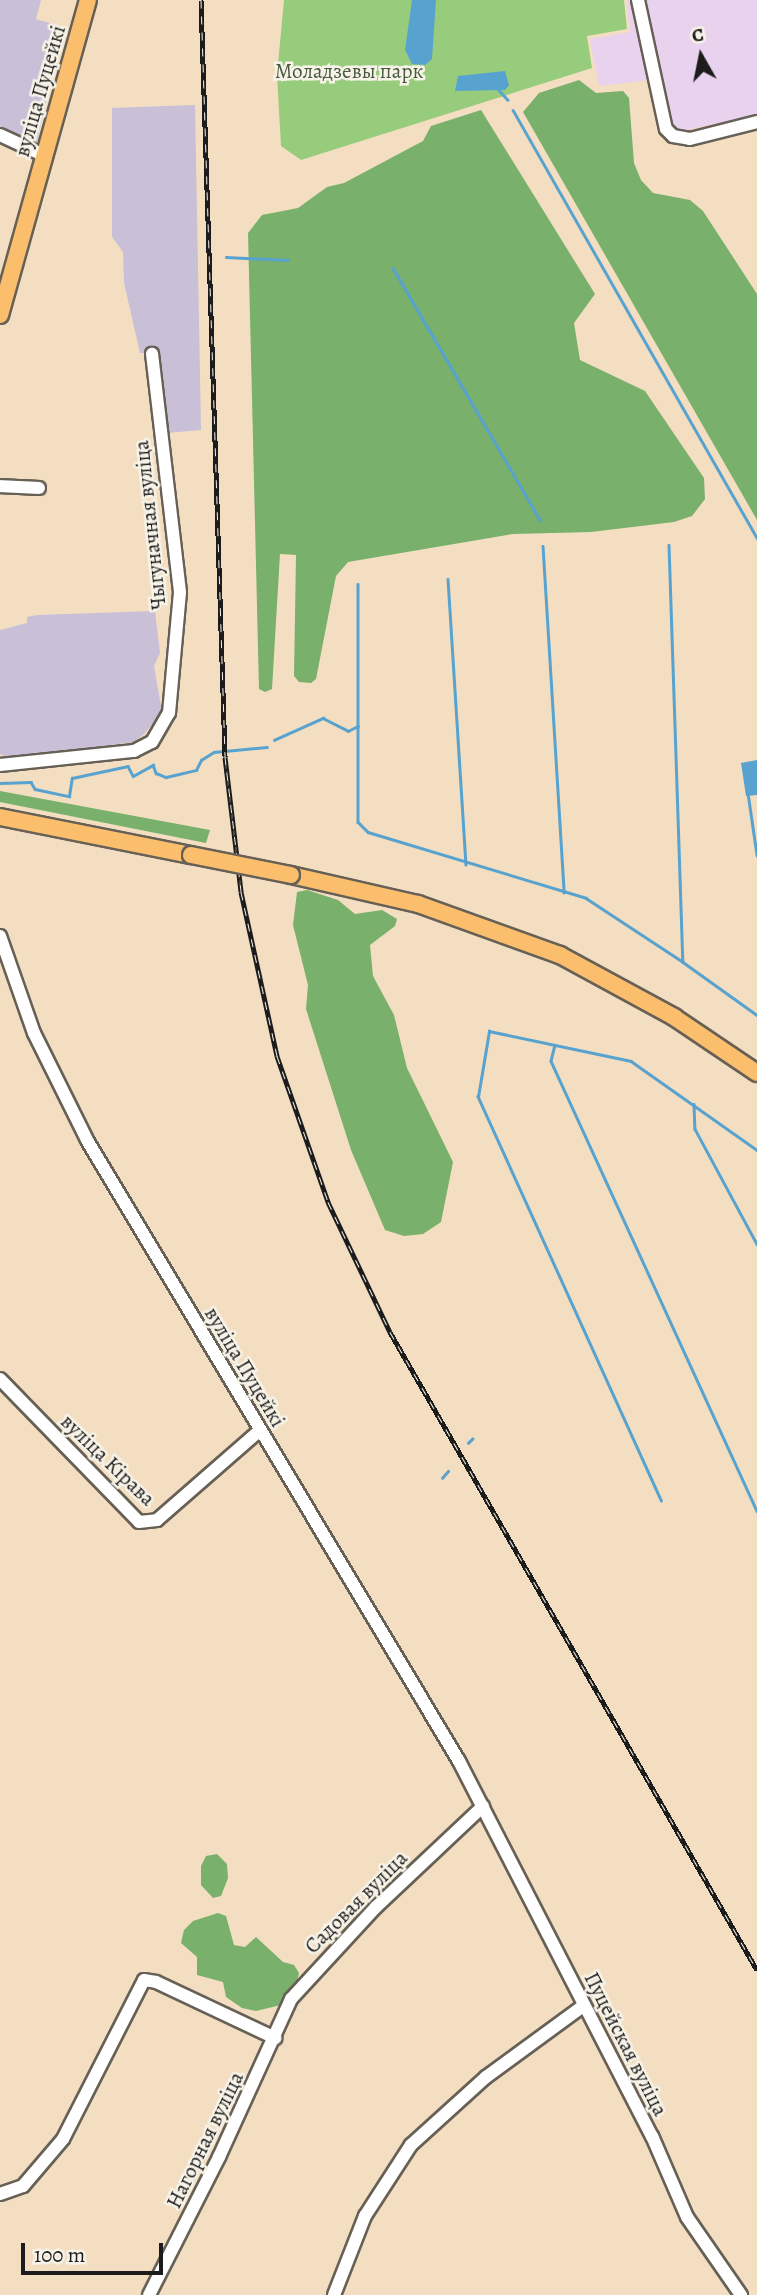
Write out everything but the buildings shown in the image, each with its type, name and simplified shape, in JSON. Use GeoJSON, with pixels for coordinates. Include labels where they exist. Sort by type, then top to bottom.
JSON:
{"type":"FeatureCollection","features":[{"type":"Feature","properties":{"kind":"main road","name":"вуліца Пуцейкі"},"geometry":{"type":"LineString","coordinates":[[0,315],[88,0]]}},
{"type":"Feature","properties":{"kind":"main road"},"geometry":{"type":"LineString","coordinates":[[0,817],[291,875],[418,904],[560,955],[674,1017],[757,1073]]}},
{"type":"Feature","properties":{"kind":"street"},"geometry":{"type":"LineString","coordinates":[[638,0],[666,129],[673,136],[690,139],[757,122]]}},
{"type":"Feature","properties":{"kind":"street"},"geometry":{"type":"LineString","coordinates":[[0,135],[43,155]]}},
{"type":"Feature","properties":{"kind":"street","name":"Чыгуначная вуліца"},"geometry":{"type":"LineString","coordinates":[[0,765],[134,751],[152,742],[169,713],[180,592],[152,354]]}},
{"type":"Feature","properties":{"kind":"street"},"geometry":{"type":"LineString","coordinates":[[0,486],[39,488]]}},
{"type":"Feature","properties":{"kind":"street","name":"вуліца Пуцейкі"},"geometry":{"type":"LineString","coordinates":[[0,936],[6,981],[88,1140],[483,1806]]}},
{"type":"Feature","properties":{"kind":"street","name":"вуліца Кірава"},"geometry":{"type":"LineString","coordinates":[[0,1379],[139,1522],[157,1521],[260,1431]]}},
{"type":"Feature","properties":{"kind":"street","name":"Пуцейская вуліца"},"geometry":{"type":"LineString","coordinates":[[483,1806],[583,2006],[652,2136],[687,2217],[741,2295]]}},
{"type":"Feature","properties":{"kind":"street","name":"Садовая вуліца"},"geometry":{"type":"LineString","coordinates":[[275,2039],[291,1999],[307,1978],[483,1806]]}},
{"type":"Feature","properties":{"kind":"street"},"geometry":{"type":"LineString","coordinates":[[0,2194],[23,2186],[63,2139],[144,1980],[156,1982],[275,2039]]}},
{"type":"Feature","properties":{"kind":"street"},"geometry":{"type":"LineString","coordinates":[[334,2295],[365,2216],[411,2145],[486,2077],[583,2006]]}},
{"type":"Feature","properties":{"kind":"street","name":"Нагорная вуліца"},"geometry":{"type":"LineString","coordinates":[[149,2295],[275,2039]]}},
{"type":"Feature","properties":{"kind":"shaded area"},"geometry":{"type":"Polygon","coordinates":[[[0,0],[41,0],[36,19],[63,27],[37,142],[0,128],[0,0]]]}},
{"type":"Feature","properties":{"kind":"shaded area"},"geometry":{"type":"Polygon","coordinates":[[[627,0],[757,0],[757,115],[668,134],[660,79],[599,86],[590,39],[630,32],[627,0]]]}},
{"type":"Feature","properties":{"kind":"shaded area"},"geometry":{"type":"Polygon","coordinates":[[[195,105],[201,430],[167,433],[159,354],[140,353],[124,283],[123,252],[112,237],[112,108],[195,105]]]}},
{"type":"Feature","properties":{"kind":"shaded area"},"geometry":{"type":"Polygon","coordinates":[[[155,611],[160,653],[154,666],[162,712],[144,734],[134,742],[10,758],[0,754],[0,630],[27,623],[27,617],[37,615],[155,611]]]}},
{"type":"Feature","properties":{"kind":"green space","name":"Моладзевы парк"},"geometry":{"type":"Polygon","coordinates":[[[284,0],[624,0],[627,29],[587,36],[592,68],[301,160],[281,146],[277,75],[284,0]]]}},
{"type":"Feature","properties":{"kind":"green space"},"geometry":{"type":"Polygon","coordinates":[[[579,80],[596,93],[623,91],[629,98],[634,163],[641,180],[653,193],[690,200],[703,211],[757,294],[757,520],[523,112],[539,93],[579,80]]]}},
{"type":"Feature","properties":{"kind":"green space"},"geometry":{"type":"Polygon","coordinates":[[[481,110],[595,294],[574,323],[580,360],[645,391],[704,478],[705,499],[692,516],[674,522],[591,532],[513,534],[348,562],[336,576],[316,679],[311,683],[299,682],[294,676],[296,555],[280,554],[272,689],[265,692],[259,689],[248,233],[262,215],[298,208],[327,187],[344,183],[423,141],[431,126],[481,110]]]}},
{"type":"Feature","properties":{"kind":"green space"},"geometry":{"type":"Polygon","coordinates":[[[0,791],[210,830],[206,843],[0,802],[0,791]]]}},
{"type":"Feature","properties":{"kind":"green space"},"geometry":{"type":"Polygon","coordinates":[[[307,890],[338,900],[355,914],[382,910],[397,919],[395,926],[370,945],[373,976],[394,1015],[407,1068],[453,1162],[441,1222],[423,1234],[404,1236],[385,1230],[351,1150],[306,1009],[308,985],[293,925],[297,892],[307,890]]]}},
{"type":"Feature","properties":{"kind":"green space"},"geometry":{"type":"Polygon","coordinates":[[[217,1854],[227,1864],[228,1878],[221,1896],[213,1898],[201,1885],[201,1866],[206,1856],[217,1854]]]}},
{"type":"Feature","properties":{"kind":"green space"},"geometry":{"type":"Polygon","coordinates":[[[218,1913],[226,1916],[234,1945],[245,1947],[256,1937],[283,1962],[294,1965],[299,1973],[297,1982],[281,2005],[256,2011],[242,2008],[226,1997],[223,1982],[197,1975],[197,1957],[181,1943],[184,1930],[193,1921],[218,1913]]]}},
{"type":"Feature","properties":{"kind":"water"},"geometry":{"type":"Polygon","coordinates":[[[412,0],[436,0],[432,59],[425,65],[412,64],[405,50],[412,0]]]}},
{"type":"Feature","properties":{"kind":"water"},"geometry":{"type":"Polygon","coordinates":[[[505,71],[509,85],[505,90],[455,91],[458,76],[505,71]]]}},
{"type":"Feature","properties":{"kind":"water"},"geometry":{"type":"Polygon","coordinates":[[[757,760],[757,795],[746,796],[741,763],[757,760]]]}},
{"type":"Feature","properties":{"kind":"waterway"},"geometry":{"type":"LineString","coordinates":[[499,90],[508,100]]}},
{"type":"Feature","properties":{"kind":"waterway"},"geometry":{"type":"LineString","coordinates":[[513,110],[757,538]]}},
{"type":"Feature","properties":{"kind":"waterway"},"geometry":{"type":"LineString","coordinates":[[226,257],[288,260]]}},
{"type":"Feature","properties":{"kind":"waterway"},"geometry":{"type":"LineString","coordinates":[[393,268],[540,520]]}},
{"type":"Feature","properties":{"kind":"waterway"},"geometry":{"type":"LineString","coordinates":[[669,545],[683,962],[757,1015]]}},
{"type":"Feature","properties":{"kind":"waterway"},"geometry":{"type":"LineString","coordinates":[[543,546],[564,892]]}},
{"type":"Feature","properties":{"kind":"waterway"},"geometry":{"type":"LineString","coordinates":[[448,579],[466,864]]}},
{"type":"Feature","properties":{"kind":"waterway"},"geometry":{"type":"LineString","coordinates":[[358,584],[358,822],[368,832],[586,898],[683,962]]}},
{"type":"Feature","properties":{"kind":"waterway"},"geometry":{"type":"LineString","coordinates":[[274,740],[323,718],[348,731],[358,726]]}},
{"type":"Feature","properties":{"kind":"waterway"},"geometry":{"type":"LineString","coordinates":[[0,783],[31,782],[35,789],[69,796],[72,778],[128,766],[133,776],[153,765],[156,773],[166,777],[196,770],[201,760],[214,752],[267,747]]}},
{"type":"Feature","properties":{"kind":"waterway"},"geometry":{"type":"LineString","coordinates":[[748,793],[757,855]]}},
{"type":"Feature","properties":{"kind":"waterway"},"geometry":{"type":"LineString","coordinates":[[661,1501],[478,1097],[489,1031],[631,1061],[757,1150]]}},
{"type":"Feature","properties":{"kind":"waterway"},"geometry":{"type":"LineString","coordinates":[[555,1045],[551,1061],[757,1511]]}},
{"type":"Feature","properties":{"kind":"waterway"},"geometry":{"type":"LineString","coordinates":[[694,1104],[695,1129],[757,1244]]}},
{"type":"Feature","properties":{"kind":"waterway"},"geometry":{"type":"LineString","coordinates":[[468,1443],[472,1439]]}},
{"type":"Feature","properties":{"kind":"waterway"},"geometry":{"type":"LineString","coordinates":[[442,1478],[448,1471]]}},
{"type":"Feature","properties":{"kind":"railway"},"geometry":{"type":"LineString","coordinates":[[201,0],[225,757],[241,892],[277,1056],[328,1202],[390,1332],[757,1970]]}}]}
